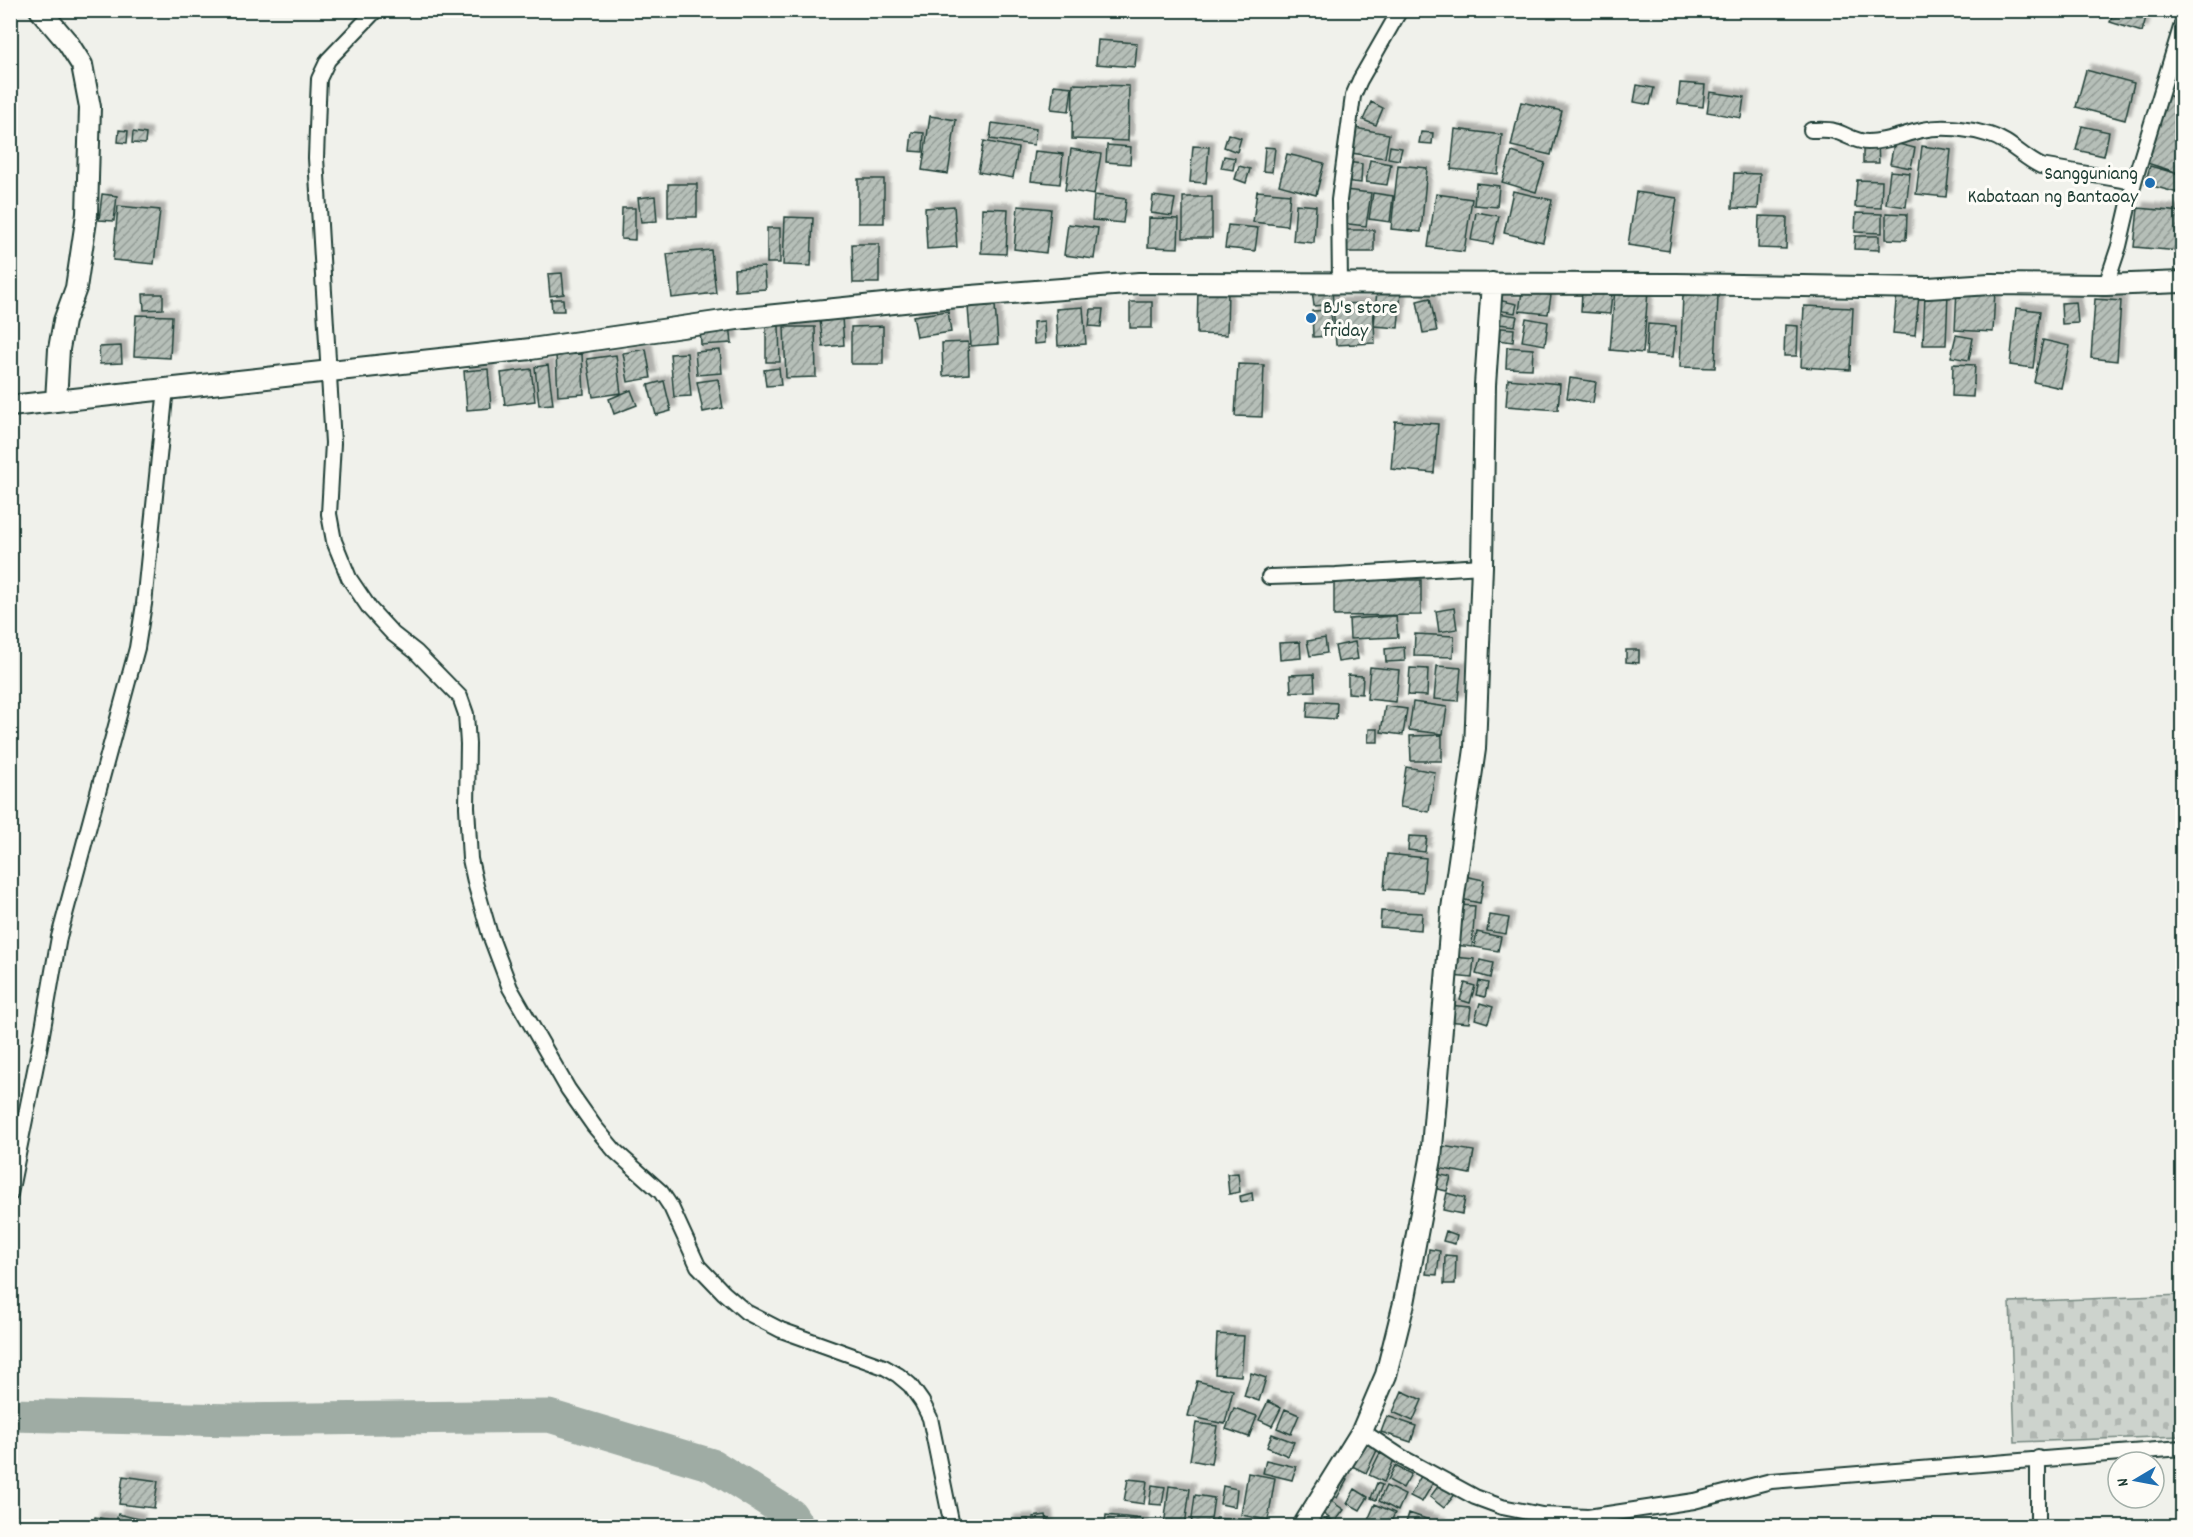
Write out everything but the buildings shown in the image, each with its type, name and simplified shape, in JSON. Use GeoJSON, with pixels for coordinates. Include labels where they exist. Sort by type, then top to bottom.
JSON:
{"type":"FeatureCollection","features":[{"type":"Feature","properties":{"kind":"main road"},"geometry":{"type":"LineString","coordinates":[[40,10],[68,43],[82,65],[90,107],[87,214],[76,288],[64,321],[59,350],[56,401]]}},
{"type":"Feature","properties":{"kind":"main road"},"geometry":{"type":"LineString","coordinates":[[10,406],[165,387],[531,350],[737,319],[933,298],[1139,283],[1492,283],[1917,288],[1990,284],[2106,285],[2182,282]]}},
{"type":"Feature","properties":{"kind":"main road"},"geometry":{"type":"LineString","coordinates":[[1303,1527],[1362,1431],[1386,1375],[1402,1314],[1431,1160],[1452,909],[1475,749],[1482,566],[1485,385],[1492,283]]}},
{"type":"Feature","properties":{"kind":"street"},"geometry":{"type":"LineString","coordinates":[[375,10],[328,60],[320,79],[316,158],[333,443],[329,514],[334,541],[349,578],[370,609],[460,697],[466,714],[468,744],[467,807],[470,859],[490,935],[510,988],[568,1089],[615,1151],[662,1192],[698,1266],[746,1312],[781,1330],[884,1367],[910,1385],[930,1418],[952,1527]]}},
{"type":"Feature","properties":{"kind":"street"},"geometry":{"type":"LineString","coordinates":[[1340,283],[1339,200],[1353,96],[1400,10]]}},
{"type":"Feature","properties":{"kind":"street"},"geometry":{"type":"LineString","coordinates":[[2106,285],[2119,246],[2134,182],[2182,24]]}},
{"type":"Feature","properties":{"kind":"street"},"geometry":{"type":"LineString","coordinates":[[1811,130],[1832,130],[1855,141],[1866,142],[1895,139],[1922,130],[1941,128],[1971,131],[2004,141],[2030,161],[2041,166],[2134,182]]}},
{"type":"Feature","properties":{"kind":"street"},"geometry":{"type":"LineString","coordinates":[[10,1194],[59,937],[137,648],[144,604],[165,387]]}},
{"type":"Feature","properties":{"kind":"street"},"geometry":{"type":"LineString","coordinates":[[1269,577],[1482,566]]}},
{"type":"Feature","properties":{"kind":"street"},"geometry":{"type":"LineString","coordinates":[[1362,1431],[1403,1458],[1475,1497],[1502,1507],[1542,1515],[1588,1517],[1694,1501],[1771,1481],[2182,1448]]}},
{"type":"Feature","properties":{"kind":"street"},"geometry":{"type":"LineString","coordinates":[[2038,1458],[2038,1527]]}},
{"type":"Feature","properties":{"kind":"green space"},"geometry":{"type":"Polygon","coordinates":[[[2182,1295],[2182,1436],[2015,1442],[2010,1302],[2182,1295]]]}},
{"type":"Feature","properties":{"kind":"waterway"},"geometry":{"type":"LineString","coordinates":[[10,1415],[235,1420],[549,1416],[712,1465],[791,1515],[798,1526]]}},
{"type":"Feature","properties":{"kind":"place","name":"Sangguniang Kabataan ng Bantaoay"},"geometry":{"type":"Point","coordinates":[2150,183]}},
{"type":"Feature","properties":{"kind":"place","name":"BJ's store friday"},"geometry":{"type":"Point","coordinates":[1311,318]}}]}
